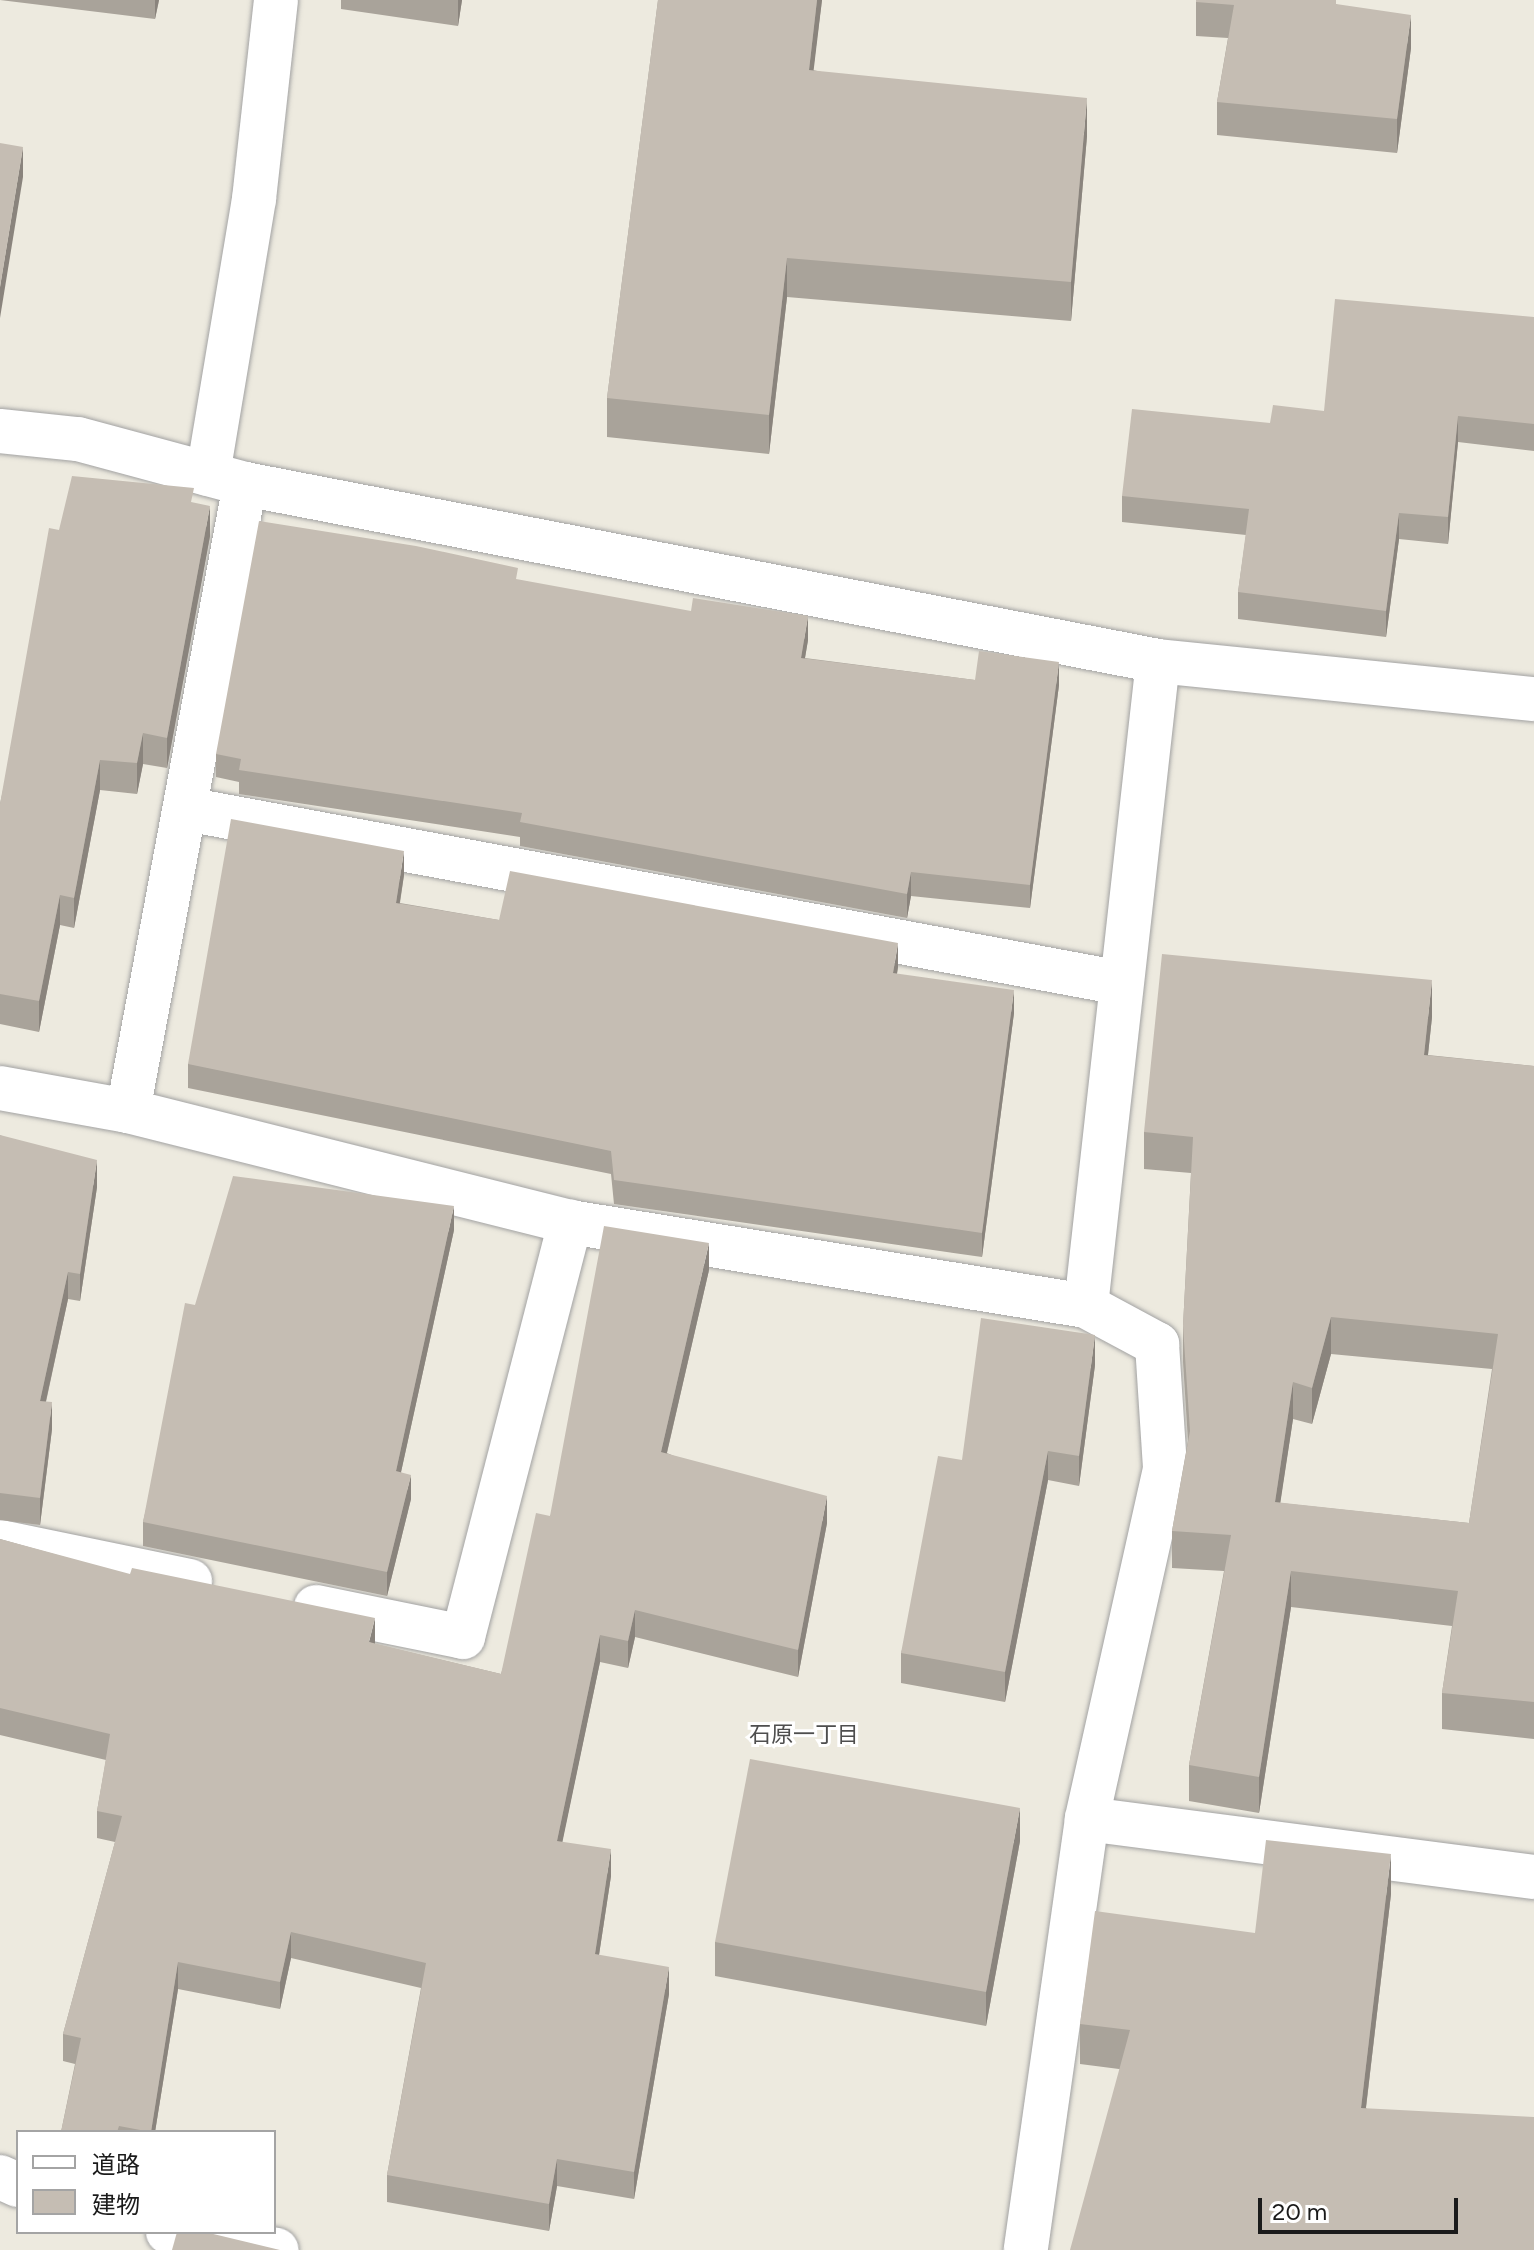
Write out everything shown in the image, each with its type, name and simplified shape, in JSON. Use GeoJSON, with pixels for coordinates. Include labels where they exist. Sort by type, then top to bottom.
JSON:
{"type":"FeatureCollection","features":[{"type":"Feature","properties":{"kind":"street"},"geometry":{"type":"LineString","coordinates":[[128,1111],[186,809],[226,479],[276,0]]}},
{"type":"Feature","properties":{"kind":"street"},"geometry":{"type":"LineString","coordinates":[[0,431],[78,439],[226,479],[1158,661],[1534,699]]}},
{"type":"Feature","properties":{"kind":"street"},"geometry":{"type":"LineString","coordinates":[[1086,1306],[1158,661]]}},
{"type":"Feature","properties":{"kind":"street"},"geometry":{"type":"LineString","coordinates":[[186,809],[1121,983]]}},
{"type":"Feature","properties":{"kind":"street"},"geometry":{"type":"LineString","coordinates":[[0,1088],[128,1111],[570,1222],[1086,1306],[1157,1344],[1165,1469],[1087,1819],[1026,2250]]}},
{"type":"Feature","properties":{"kind":"street"},"geometry":{"type":"LineString","coordinates":[[278,1599],[463,1637],[570,1222]]}},
{"type":"Feature","properties":{"kind":"street"},"geometry":{"type":"LineString","coordinates":[[0,1542],[232,1590]]}},
{"type":"Feature","properties":{"kind":"street"},"geometry":{"type":"LineString","coordinates":[[1087,1819],[1534,1877]]}},
{"type":"Feature","properties":{"kind":"street"},"geometry":{"type":"LineString","coordinates":[[180,2234],[277,2250]]}},
{"type":"Feature","properties":{"kind":"building"},"geometry":{"type":"Polygon","coordinates":[[[658,0],[817,0],[809,70],[1087,98],[1071,282],[787,258],[769,415],[607,398],[658,0]]]}},
{"type":"Feature","properties":{"kind":"building"},"geometry":{"type":"Polygon","coordinates":[[[1196,0],[1336,0],[1336,4],[1411,15],[1397,119],[1217,102],[1234,5],[1196,0]]]}},
{"type":"Feature","properties":{"kind":"building"},"geometry":{"type":"Polygon","coordinates":[[[0,143],[23,147],[0,287],[0,143]]]}},
{"type":"Feature","properties":{"kind":"building"},"geometry":{"type":"Polygon","coordinates":[[[1335,299],[1534,317],[1534,424],[1458,416],[1448,517],[1399,513],[1386,611],[1238,592],[1249,509],[1122,496],[1132,409],[1270,423],[1273,405],[1324,411],[1335,299]]]}},
{"type":"Feature","properties":{"kind":"building"},"geometry":{"type":"Polygon","coordinates":[[[72,476],[194,488],[191,502],[210,506],[167,738],[143,733],[137,763],[100,760],[74,898],[60,895],[39,1001],[0,994],[0,804],[49,528],[59,530],[72,476]]]}},
{"type":"Feature","properties":{"kind":"building"},"geometry":{"type":"Polygon","coordinates":[[[259,521],[416,546],[518,568],[516,579],[691,611],[693,598],[808,616],[801,658],[975,680],[979,651],[1059,662],[1030,885],[911,872],[907,894],[520,822],[522,813],[239,770],[241,759],[216,754],[259,521]]]}},
{"type":"Feature","properties":{"kind":"building"},"geometry":{"type":"Polygon","coordinates":[[[231,819],[404,851],[396,903],[499,920],[510,871],[898,943],[893,973],[1014,990],[982,1233],[614,1180],[611,1151],[188,1064],[231,819]]]}},
{"type":"Feature","properties":{"kind":"building"},"geometry":{"type":"Polygon","coordinates":[[[1162,954],[1432,980],[1424,1055],[1534,1066],[1534,1702],[1442,1693],[1458,1591],[1291,1571],[1259,1777],[1189,1765],[1231,1535],[1172,1531],[1190,1431],[1183,1326],[1193,1137],[1144,1132],[1162,954]],[[1331,1317],[1312,1388],[1293,1382],[1275,1502],[1469,1523],[1498,1334],[1331,1317]]]}},
{"type":"Feature","properties":{"kind":"building"},"geometry":{"type":"Polygon","coordinates":[[[0,1135],[97,1160],[80,1274],[68,1272],[40,1401],[52,1402],[40,1498],[0,1493],[0,1135]]]}},
{"type":"Feature","properties":{"kind":"building"},"geometry":{"type":"Polygon","coordinates":[[[233,1176],[454,1206],[396,1471],[411,1475],[387,1572],[143,1522],[185,1303],[195,1305],[233,1176]]]}},
{"type":"Feature","properties":{"kind":"building"},"geometry":{"type":"Polygon","coordinates":[[[604,1226],[709,1243],[661,1452],[827,1496],[798,1650],[635,1610],[628,1641],[600,1635],[557,1841],[611,1849],[595,1954],[669,1967],[634,2172],[557,2159],[549,2204],[387,2175],[426,1963],[291,1932],[280,1982],[178,1962],[151,2130],[119,2126],[118,2130],[61,2130],[81,2038],[63,2034],[122,1816],[97,1811],[110,1734],[0,1708],[0,1539],[130,1574],[132,1568],[375,1618],[369,1642],[501,1674],[536,1513],[550,1516],[604,1226]]]}},
{"type":"Feature","properties":{"kind":"building"},"geometry":{"type":"Polygon","coordinates":[[[981,1318],[1095,1335],[1079,1456],[1048,1451],[1005,1672],[901,1653],[938,1456],[962,1460],[981,1318]]]}},
{"type":"Feature","properties":{"kind":"building"},"geometry":{"type":"Polygon","coordinates":[[[750,1759],[1020,1808],[986,1992],[715,1942],[750,1759]]]}},
{"type":"Feature","properties":{"kind":"building"},"geometry":{"type":"Polygon","coordinates":[[[1266,1840],[1391,1854],[1361,2108],[1534,2117],[1534,2250],[1070,2250],[1130,2030],[1080,2024],[1095,1911],[1255,1933],[1266,1840]]]}},
{"type":"Feature","properties":{"kind":"building"},"geometry":{"type":"Polygon","coordinates":[[[176,2234],[213,2234],[280,2250],[172,2250],[176,2234]]]}},
{"type":"Feature","properties":{"kind":"district","name":"石原一丁目"},"geometry":{"type":"Point","coordinates":[804,1735]}}]}
